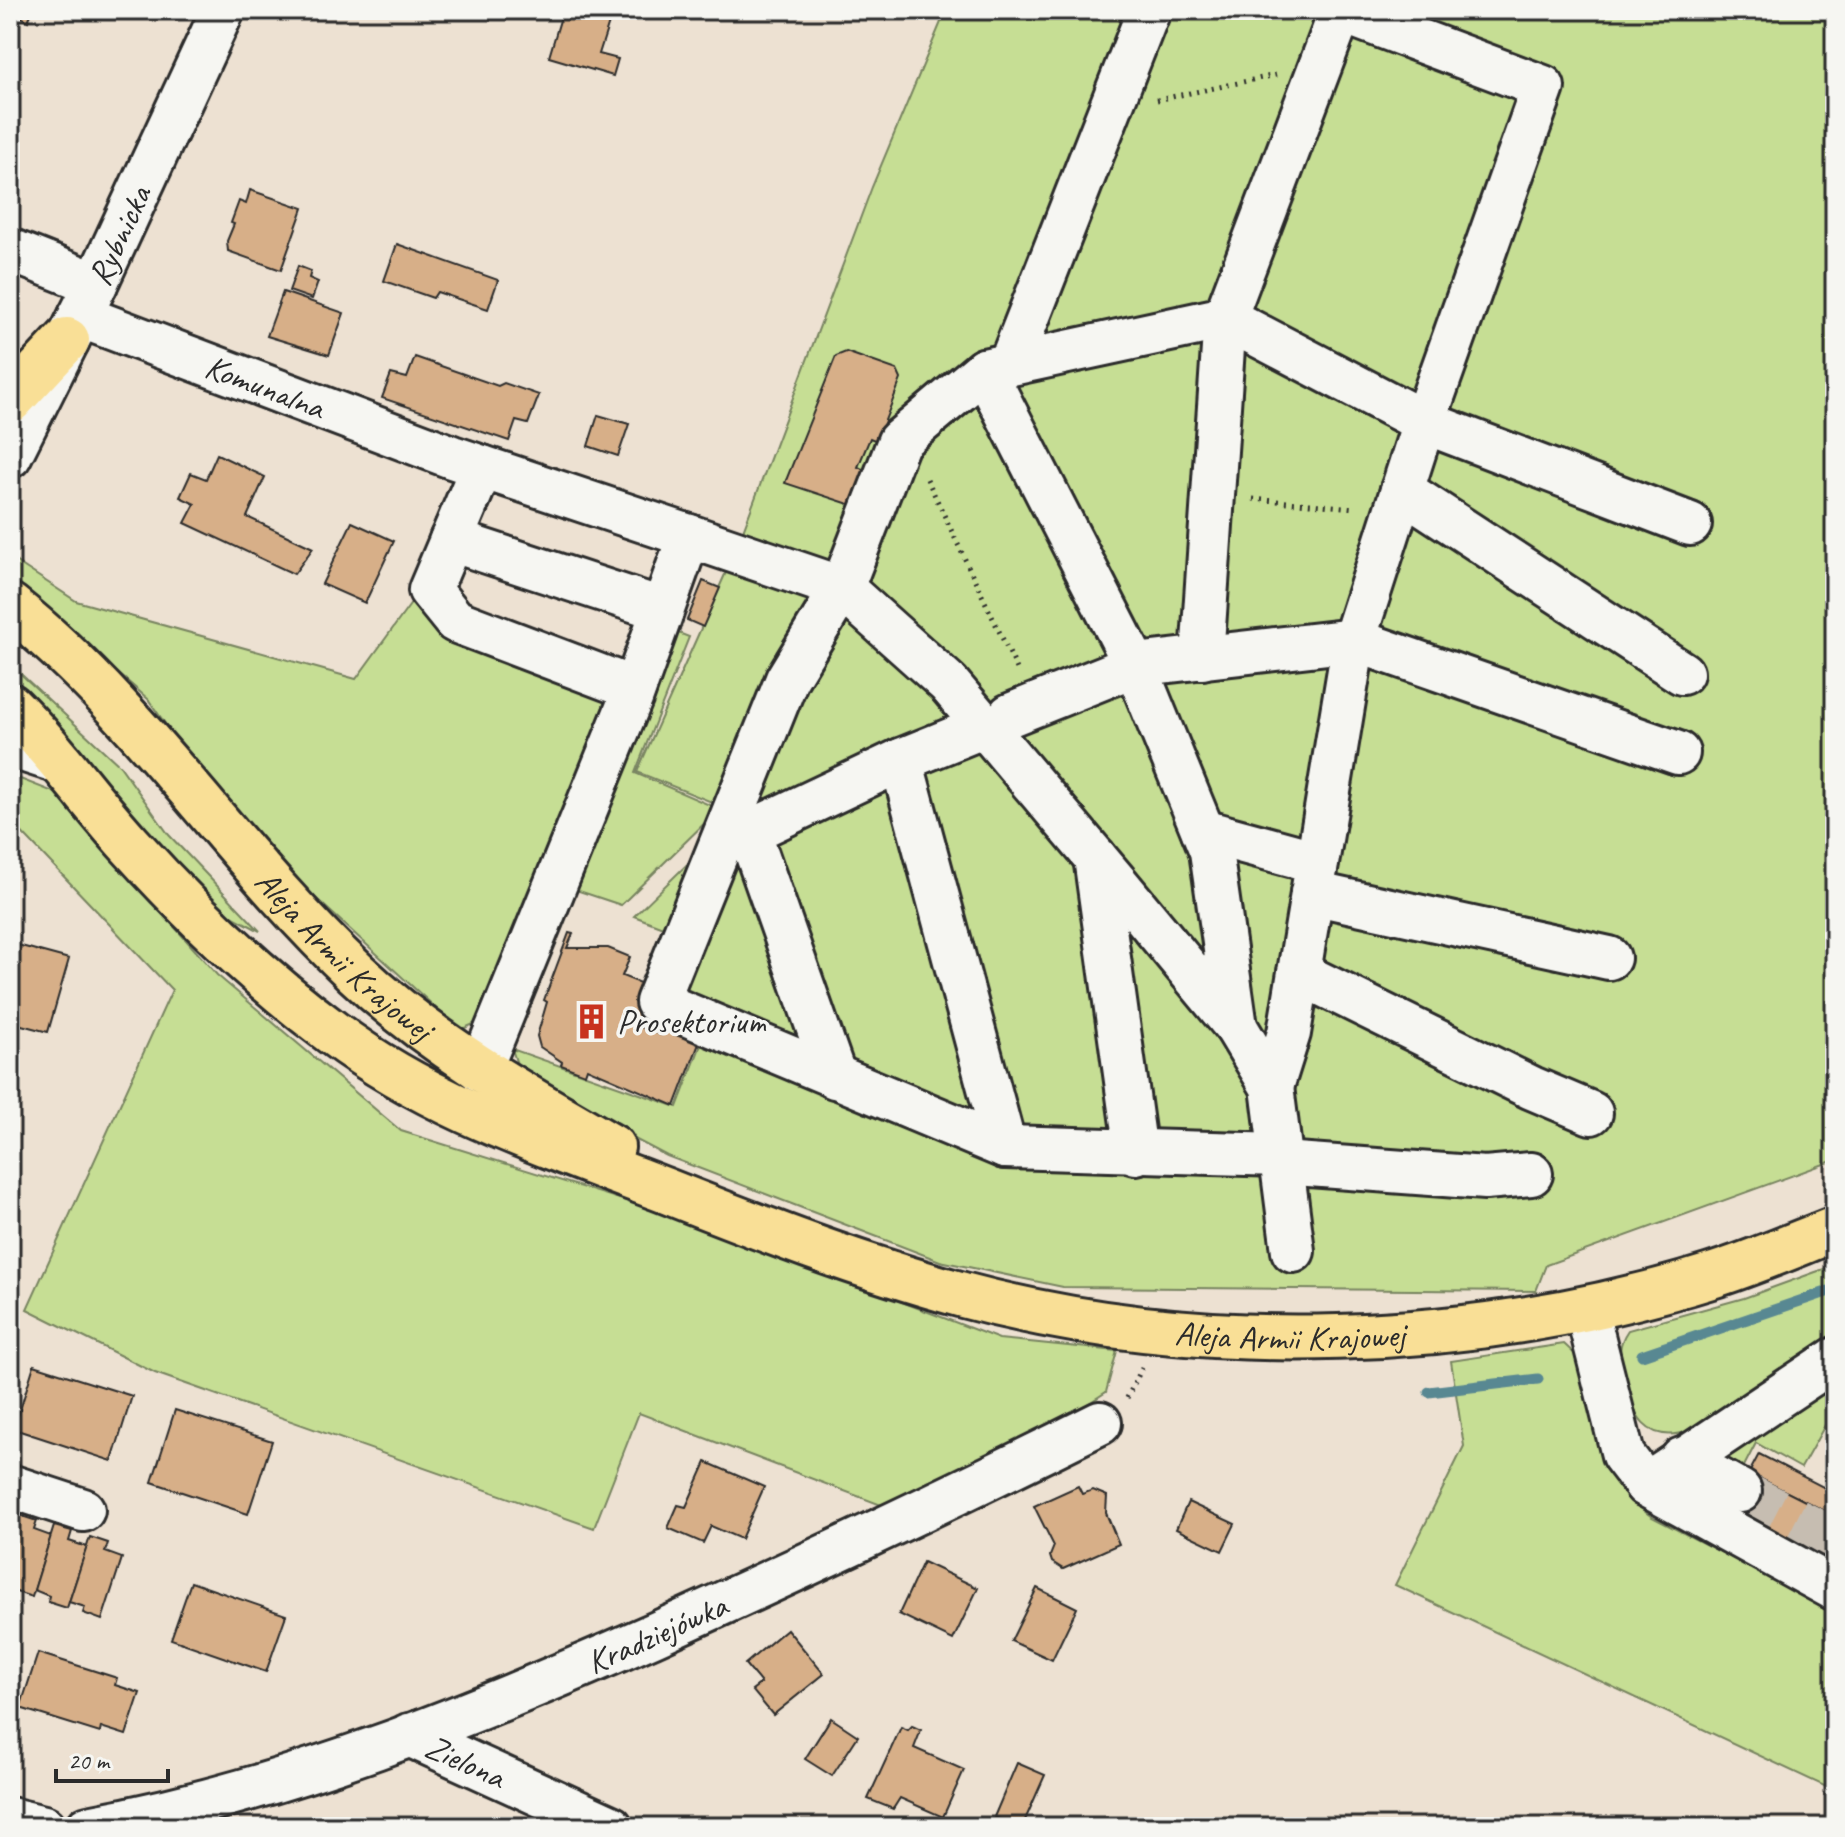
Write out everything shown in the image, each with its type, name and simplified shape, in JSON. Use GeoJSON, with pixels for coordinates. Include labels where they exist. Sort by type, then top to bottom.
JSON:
{"type":"FeatureCollection","features":[{"type":"Feature","properties":{"kind":"main road"},"geometry":{"type":"LineString","coordinates":[[10,401],[81,313]]}},
{"type":"Feature","properties":{"kind":"main road","name":"Aleja Armii Krajowej"},"geometry":{"type":"LineString","coordinates":[[10,606],[121,707],[240,847],[356,973],[480,1070],[747,1223]]}},
{"type":"Feature","properties":{"kind":"main road","name":"Aleja Armii Krajowej"},"geometry":{"type":"LineString","coordinates":[[10,706],[127,842],[216,934],[299,1007],[374,1062],[457,1110],[862,1265],[967,1296],[1072,1319],[1154,1329],[1284,1337],[1367,1336],[1456,1328],[1586,1308],[1716,1275],[1835,1229]]}},
{"type":"Feature","properties":{"kind":"street","name":"Rybnicka"},"geometry":{"type":"LineString","coordinates":[[10,456],[81,313],[223,10]]}},
{"type":"Feature","properties":{"kind":"street"},"geometry":{"type":"LineString","coordinates":[[1149,10],[1110,110],[997,367],[1135,665],[1211,851],[1236,1027]]}},
{"type":"Feature","properties":{"kind":"street"},"geometry":{"type":"LineString","coordinates":[[1202,658],[1225,318],[1340,10],[1543,87],[1424,422],[1354,640],[1289,1033],[1272,1087]]}},
{"type":"Feature","properties":{"kind":"street","name":"Komunalna"},"geometry":{"type":"LineString","coordinates":[[10,250],[81,313],[467,462],[842,588]]}},
{"type":"Feature","properties":{"kind":"street"},"geometry":{"type":"LineString","coordinates":[[1531,1174],[1485,1178],[1281,1159],[1005,1147],[657,1002],[740,828],[787,679],[842,588],[899,441],[997,367],[1225,318],[1424,422],[1690,524]]}},
{"type":"Feature","properties":{"kind":"street"},"geometry":{"type":"LineString","coordinates":[[467,462],[451,540],[430,590],[455,621],[634,689]]}},
{"type":"Feature","properties":{"kind":"street"},"geometry":{"type":"LineString","coordinates":[[1399,500],[1682,673]]}},
{"type":"Feature","properties":{"kind":"street"},"geometry":{"type":"LineString","coordinates":[[480,1070],[634,689],[689,536]]}},
{"type":"Feature","properties":{"kind":"street"},"geometry":{"type":"LineString","coordinates":[[451,540],[661,609]]}},
{"type":"Feature","properties":{"kind":"street"},"geometry":{"type":"LineString","coordinates":[[842,588],[948,683],[1010,716],[1095,857],[1236,1027],[1272,1087],[1293,1251]]}},
{"type":"Feature","properties":{"kind":"street"},"geometry":{"type":"LineString","coordinates":[[740,828],[1135,665],[1354,640],[1678,753]]}},
{"type":"Feature","properties":{"kind":"street"},"geometry":{"type":"LineString","coordinates":[[10,746],[62,763]]}},
{"type":"Feature","properties":{"kind":"street"},"geometry":{"type":"LineString","coordinates":[[901,760],[1005,1147]]}},
{"type":"Feature","properties":{"kind":"street"},"geometry":{"type":"LineString","coordinates":[[740,828],[835,1077]]}},
{"type":"Feature","properties":{"kind":"street"},"geometry":{"type":"LineString","coordinates":[[1203,831],[1314,877],[1609,958]]}},
{"type":"Feature","properties":{"kind":"street"},"geometry":{"type":"LineString","coordinates":[[1095,857],[1136,1153]]}},
{"type":"Feature","properties":{"kind":"street"},"geometry":{"type":"LineString","coordinates":[[1299,973],[1532,1088],[1591,1113]]}},
{"type":"Feature","properties":{"kind":"street"},"geometry":{"type":"LineString","coordinates":[[1586,1308],[1623,1455],[1646,1485],[1835,1589]]}},
{"type":"Feature","properties":{"kind":"street"},"geometry":{"type":"LineString","coordinates":[[1646,1485],[1835,1359]]}},
{"type":"Feature","properties":{"kind":"street","name":"Kradziejówka"},"geometry":{"type":"LineString","coordinates":[[88,1827],[237,1790],[409,1735],[547,1681],[865,1540],[1100,1423]]}},
{"type":"Feature","properties":{"kind":"street"},"geometry":{"type":"LineString","coordinates":[[1682,1459],[1740,1491]]}},
{"type":"Feature","properties":{"kind":"street"},"geometry":{"type":"LineString","coordinates":[[10,1486],[83,1510]]}},
{"type":"Feature","properties":{"kind":"street","name":"Zielona"},"geometry":{"type":"LineString","coordinates":[[409,1735],[611,1827]]}},
{"type":"Feature","properties":{"kind":"street"},"geometry":{"type":"LineString","coordinates":[[10,1819],[44,1827]]}},
{"type":"Feature","properties":{"kind":"path"},"geometry":{"type":"LineString","coordinates":[[1110,110],[1320,66]]}},
{"type":"Feature","properties":{"kind":"path"},"geometry":{"type":"LineString","coordinates":[[906,435],[1010,716]]}},
{"type":"Feature","properties":{"kind":"path"},"geometry":{"type":"LineString","coordinates":[[1213,496],[1399,500]]}},
{"type":"Feature","properties":{"kind":"path"},"geometry":{"type":"LineString","coordinates":[[1100,1423],[1135,1389],[1154,1329]]}},
{"type":"Feature","properties":{"kind":"green space"},"geometry":{"type":"Polygon","coordinates":[[[946,10],[1835,10],[1835,1160],[1546,1265],[1536,1291],[1063,1287],[940,1261],[667,1156],[522,1080],[512,1049],[677,1107],[712,1016],[679,989],[722,806],[637,772],[735,552],[872,187],[946,10]]]}},
{"type":"Feature","properties":{"kind":"green space"},"geometry":{"type":"Polygon","coordinates":[[[10,545],[12,559],[76,601],[356,679],[412,602],[442,634],[610,689],[492,1016],[460,1030],[296,880],[213,793],[148,699],[10,580],[10,545]]]}},
{"type":"Feature","properties":{"kind":"green space"},"geometry":{"type":"Polygon","coordinates":[[[676,632],[689,637],[635,773],[719,809],[621,905],[576,890],[575,882],[676,632]]]}},
{"type":"Feature","properties":{"kind":"green space"},"geometry":{"type":"Polygon","coordinates":[[[10,664],[120,766],[169,835],[260,931],[194,896],[10,690],[10,664]]]}},
{"type":"Feature","properties":{"kind":"green space"},"geometry":{"type":"Polygon","coordinates":[[[10,775],[56,793],[217,975],[401,1131],[684,1219],[999,1339],[1117,1351],[1106,1392],[1075,1412],[889,1508],[639,1413],[594,1528],[155,1373],[27,1309],[172,990],[10,820],[10,775]]]}},
{"type":"Feature","properties":{"kind":"green space"},"geometry":{"type":"Polygon","coordinates":[[[710,842],[676,932],[634,916],[710,842]]]}},
{"type":"Feature","properties":{"kind":"green space"},"geometry":{"type":"Polygon","coordinates":[[[1835,1265],[1835,1332],[1690,1431],[1662,1434],[1643,1424],[1631,1404],[1621,1365],[1620,1348],[1628,1330],[1744,1298],[1835,1265]]]}},
{"type":"Feature","properties":{"kind":"green space"},"geometry":{"type":"Polygon","coordinates":[[[1564,1344],[1578,1357],[1603,1445],[1622,1485],[1635,1503],[1652,1517],[1835,1611],[1835,1791],[1395,1585],[1464,1446],[1451,1361],[1564,1344]]]}},
{"type":"Feature","properties":{"kind":"green space"},"geometry":{"type":"Polygon","coordinates":[[[1835,1381],[1835,1430],[1825,1425],[1801,1468],[1756,1443],[1738,1478],[1724,1460],[1726,1458],[1835,1381]]]}},
{"type":"Feature","properties":{"kind":"building"},"geometry":{"type":"Polygon","coordinates":[[[10,10],[33,10],[28,21],[10,10]]]}},
{"type":"Feature","properties":{"kind":"building"},"geometry":{"type":"Polygon","coordinates":[[[563,10],[613,10],[599,54],[618,59],[613,76],[549,57],[563,10]]]}},
{"type":"Feature","properties":{"kind":"building"},"geometry":{"type":"Polygon","coordinates":[[[250,190],[303,208],[281,270],[228,251],[227,241],[234,224],[231,223],[239,201],[246,204],[250,190]]]}},
{"type":"Feature","properties":{"kind":"building"},"geometry":{"type":"Polygon","coordinates":[[[397,244],[498,280],[488,309],[437,292],[433,298],[384,281],[397,244]]]}},
{"type":"Feature","properties":{"kind":"building"},"geometry":{"type":"Polygon","coordinates":[[[298,266],[311,271],[309,278],[318,282],[312,299],[289,291],[298,266]]]}},
{"type":"Feature","properties":{"kind":"building"},"geometry":{"type":"Polygon","coordinates":[[[283,292],[344,313],[329,355],[267,336],[283,292]]]}},
{"type":"Feature","properties":{"kind":"building"},"geometry":{"type":"Polygon","coordinates":[[[846,352],[897,370],[901,379],[877,441],[870,438],[858,467],[865,470],[852,505],[785,483],[836,356],[846,352]]]}},
{"type":"Feature","properties":{"kind":"building"},"geometry":{"type":"Polygon","coordinates":[[[415,357],[498,386],[504,383],[539,395],[528,424],[516,421],[509,441],[382,398],[391,374],[407,378],[415,357]]]}},
{"type":"Feature","properties":{"kind":"building"},"geometry":{"type":"Polygon","coordinates":[[[598,415],[629,424],[618,456],[588,446],[598,415]]]}},
{"type":"Feature","properties":{"kind":"building"},"geometry":{"type":"Polygon","coordinates":[[[217,454],[265,477],[247,517],[313,548],[294,574],[185,523],[195,504],[180,497],[191,473],[206,479],[217,454]]]}},
{"type":"Feature","properties":{"kind":"building"},"geometry":{"type":"Polygon","coordinates":[[[352,522],[394,541],[365,603],[322,584],[352,522]]]}},
{"type":"Feature","properties":{"kind":"building"},"geometry":{"type":"Polygon","coordinates":[[[703,581],[720,588],[703,627],[687,620],[703,581]]]}},
{"type":"Feature","properties":{"kind":"building","name":"Prosektorium"},"geometry":{"type":"Polygon","coordinates":[[[569,933],[573,934],[567,948],[608,948],[630,957],[622,976],[655,989],[640,1027],[661,1035],[668,1019],[703,1033],[675,1106],[587,1068],[585,1074],[561,1065],[562,1062],[540,1047],[537,1036],[547,1002],[544,1000],[569,933]]]}},
{"type":"Feature","properties":{"kind":"building"},"geometry":{"type":"Polygon","coordinates":[[[10,943],[69,959],[48,1032],[10,1022],[10,943]]]}},
{"type":"Feature","properties":{"kind":"building"},"geometry":{"type":"Polygon","coordinates":[[[34,1365],[132,1396],[112,1461],[14,1429],[34,1365]]]}},
{"type":"Feature","properties":{"kind":"building"},"geometry":{"type":"Polygon","coordinates":[[[175,1410],[272,1441],[248,1514],[152,1482],[175,1410]]]}},
{"type":"Feature","properties":{"kind":"building"},"geometry":{"type":"Polygon","coordinates":[[[1759,1454],[1835,1493],[1835,1516],[1749,1473],[1759,1454]]]}},
{"type":"Feature","properties":{"kind":"building"},"geometry":{"type":"Polygon","coordinates":[[[706,1462],[764,1487],[741,1539],[711,1526],[703,1543],[668,1528],[678,1505],[686,1507],[706,1462]]]}},
{"type":"Feature","properties":{"kind":"building"},"geometry":{"type":"Polygon","coordinates":[[[1749,1473],[1835,1516],[1835,1565],[1730,1512],[1749,1473]]]}},
{"type":"Feature","properties":{"kind":"building"},"geometry":{"type":"Polygon","coordinates":[[[1078,1486],[1082,1494],[1093,1490],[1107,1496],[1106,1513],[1119,1544],[1063,1569],[1052,1562],[1050,1556],[1054,1546],[1034,1506],[1078,1486]]]}},
{"type":"Feature","properties":{"kind":"building"},"geometry":{"type":"Polygon","coordinates":[[[1188,1502],[1235,1524],[1222,1551],[1176,1529],[1188,1502]]]}},
{"type":"Feature","properties":{"kind":"building"},"geometry":{"type":"Polygon","coordinates":[[[19,1515],[37,1521],[34,1530],[51,1536],[32,1597],[13,1591],[14,1585],[10,1583],[10,1543],[19,1515]]]}},
{"type":"Feature","properties":{"kind":"building"},"geometry":{"type":"Polygon","coordinates":[[[54,1526],[72,1531],[69,1541],[87,1547],[67,1608],[48,1602],[49,1596],[34,1590],[54,1526]]]}},
{"type":"Feature","properties":{"kind":"building"},"geometry":{"type":"Polygon","coordinates":[[[90,1537],[108,1543],[105,1552],[122,1558],[102,1620],[83,1613],[85,1607],[69,1602],[90,1537]]]}},
{"type":"Feature","properties":{"kind":"building"},"geometry":{"type":"Polygon","coordinates":[[[923,1562],[978,1588],[953,1640],[899,1614],[923,1562]]]}},
{"type":"Feature","properties":{"kind":"building"},"geometry":{"type":"Polygon","coordinates":[[[191,1582],[286,1615],[266,1672],[171,1639],[191,1582]]]}},
{"type":"Feature","properties":{"kind":"building"},"geometry":{"type":"Polygon","coordinates":[[[1037,1588],[1077,1608],[1052,1660],[1011,1641],[1037,1588]]]}},
{"type":"Feature","properties":{"kind":"building"},"geometry":{"type":"Polygon","coordinates":[[[787,1629],[824,1674],[773,1715],[752,1690],[761,1683],[745,1664],[787,1629]]]}},
{"type":"Feature","properties":{"kind":"building"},"geometry":{"type":"Polygon","coordinates":[[[38,1653],[117,1678],[115,1685],[140,1693],[126,1735],[101,1727],[100,1733],[20,1708],[38,1653]]]}},
{"type":"Feature","properties":{"kind":"building"},"geometry":{"type":"Polygon","coordinates":[[[831,1718],[858,1736],[832,1776],[805,1759],[831,1718]]]}},
{"type":"Feature","properties":{"kind":"building"},"geometry":{"type":"Polygon","coordinates":[[[912,1726],[921,1730],[914,1748],[964,1770],[943,1817],[900,1798],[893,1809],[868,1799],[901,1727],[908,1730],[912,1726]]]}},
{"type":"Feature","properties":{"kind":"building"},"geometry":{"type":"Polygon","coordinates":[[[1017,1763],[1045,1775],[1022,1827],[994,1817],[1017,1763]]]}},
{"type":"Feature","properties":{"kind":"waterway"},"geometry":{"type":"LineString","coordinates":[[1642,1355],[1835,1289]]}},
{"type":"Feature","properties":{"kind":"waterway"},"geometry":{"type":"LineString","coordinates":[[1429,1392],[1538,1379]]}},
{"type":"Feature","properties":{"kind":"tunnel"},"geometry":{"type":"LineString","coordinates":[[1740,1491],[1835,1539]]}},
{"type":"Feature","properties":{"kind":"place","name":"Prosektorium"},"geometry":{"type":"Point","coordinates":[591,1021]}}]}
